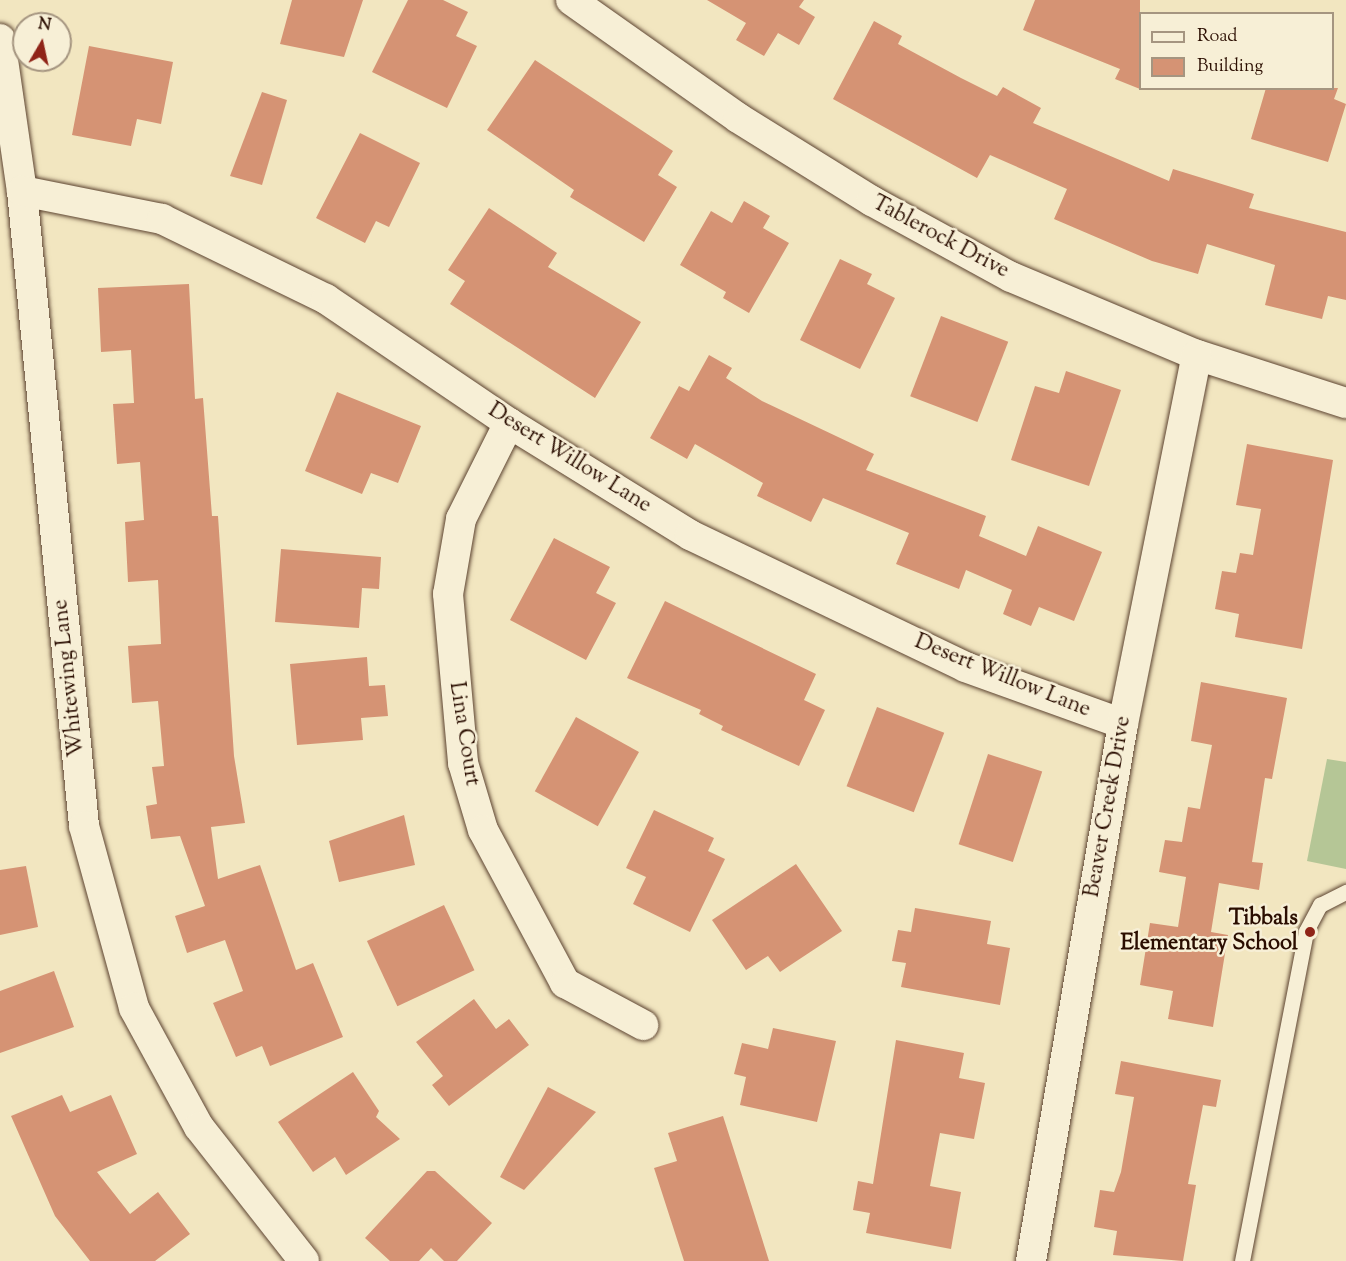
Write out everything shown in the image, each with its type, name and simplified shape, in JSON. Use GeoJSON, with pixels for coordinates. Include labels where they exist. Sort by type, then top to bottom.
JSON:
{"type":"FeatureCollection","features":[{"type":"Feature","properties":{"kind":"street","name":"Tablerock Drive"},"geometry":{"type":"LineString","coordinates":[[571,0],[738,118],[872,201],[1011,276],[1197,355],[1346,403]]}},
{"type":"Feature","properties":{"kind":"street","name":"Whitewing Lane"},"geometry":{"type":"LineString","coordinates":[[0,39],[22,191],[84,826],[134,1008],[199,1127],[303,1261]]}},
{"type":"Feature","properties":{"kind":"street","name":"Desert Willow Lane"},"geometry":{"type":"LineString","coordinates":[[22,191],[162,219],[326,299],[509,423],[690,535],[965,667],[1122,724]]}},
{"type":"Feature","properties":{"kind":"street","name":"Beaver Creek Drive"},"geometry":{"type":"LineString","coordinates":[[1031,1261],[1122,724],[1197,355]]}},
{"type":"Feature","properties":{"kind":"street","name":"Lina Court"},"geometry":{"type":"LineString","coordinates":[[509,423],[461,519],[448,594],[463,763],[483,830],[566,983],[644,1024]]}},
{"type":"Feature","properties":{"kind":"lane"},"geometry":{"type":"LineString","coordinates":[[1242,1261],[1306,931],[1320,905],[1346,891]]}},
{"type":"Feature","properties":{"kind":"green space"},"geometry":{"type":"Polygon","coordinates":[[[1327,759],[1346,762],[1346,869],[1307,861],[1327,759]]]}},
{"type":"Feature","properties":{"kind":"building"},"geometry":{"type":"Polygon","coordinates":[[[292,0],[363,0],[344,57],[280,44],[292,0]]]}},
{"type":"Feature","properties":{"kind":"building"},"geometry":{"type":"Polygon","coordinates":[[[408,0],[443,0],[468,12],[456,36],[477,46],[447,108],[372,72],[408,0]]]}},
{"type":"Feature","properties":{"kind":"building"},"geometry":{"type":"Polygon","coordinates":[[[707,0],[804,0],[799,7],[815,17],[799,45],[778,33],[764,56],[736,40],[746,23],[707,0]]]}},
{"type":"Feature","properties":{"kind":"building"},"geometry":{"type":"Polygon","coordinates":[[[1035,0],[1140,0],[1139,89],[1115,79],[1120,69],[1023,30],[1035,0]]]}},
{"type":"Feature","properties":{"kind":"building"},"geometry":{"type":"Polygon","coordinates":[[[874,21],[902,36],[898,44],[961,78],[997,96],[1003,87],[1041,108],[1033,123],[1169,181],[1173,169],[1254,194],[1249,208],[1346,232],[1346,300],[1328,296],[1322,319],[1265,305],[1275,265],[1207,244],[1198,274],[1152,261],[1054,219],[1067,189],[990,155],[977,178],[833,99],[874,21]]]}},
{"type":"Feature","properties":{"kind":"building"},"geometry":{"type":"Polygon","coordinates":[[[89,46],[173,62],[161,124],[137,119],[131,146],[72,135],[89,46]]]}},
{"type":"Feature","properties":{"kind":"building"},"geometry":{"type":"Polygon","coordinates":[[[535,60],[673,151],[658,175],[677,187],[644,242],[570,197],[574,190],[487,130],[535,60]]]}},
{"type":"Feature","properties":{"kind":"building"},"geometry":{"type":"Polygon","coordinates":[[[1338,88],[1334,99],[1346,104],[1328,162],[1251,139],[1265,90],[1334,90],[1338,88]]]}},
{"type":"Feature","properties":{"kind":"building"},"geometry":{"type":"Polygon","coordinates":[[[262,92],[287,100],[262,185],[230,176],[262,92]]]}},
{"type":"Feature","properties":{"kind":"building"},"geometry":{"type":"Polygon","coordinates":[[[360,133],[420,163],[389,227],[376,221],[365,243],[316,218],[360,133]]]}},
{"type":"Feature","properties":{"kind":"building"},"geometry":{"type":"Polygon","coordinates":[[[744,201],[770,216],[763,228],[789,243],[749,313],[723,298],[726,292],[680,265],[711,211],[732,223],[744,201]]]}},
{"type":"Feature","properties":{"kind":"building"},"geometry":{"type":"Polygon","coordinates":[[[489,208],[557,253],[548,267],[641,322],[595,398],[450,304],[465,281],[448,270],[489,208]]]}},
{"type":"Feature","properties":{"kind":"building"},"geometry":{"type":"Polygon","coordinates":[[[840,259],[872,274],[867,284],[895,298],[860,369],[800,340],[840,259]]]}},
{"type":"Feature","properties":{"kind":"building"},"geometry":{"type":"Polygon","coordinates":[[[189,284],[195,399],[203,398],[212,516],[218,516],[234,756],[245,823],[211,827],[218,879],[260,865],[296,970],[313,963],[343,1037],[270,1066],[262,1046],[236,1057],[213,1003],[243,991],[225,940],[187,953],[175,916],[205,906],[180,836],[151,839],[146,806],[157,804],[152,767],[164,766],[158,701],[132,703],[128,646],[161,644],[158,580],[128,582],[125,522],[144,520],[140,462],[117,464],[113,404],[134,403],[131,350],[101,352],[98,288],[189,284]]]}},
{"type":"Feature","properties":{"kind":"building"},"geometry":{"type":"Polygon","coordinates":[[[941,316],[1008,342],[977,422],[910,396],[941,316]]]}},
{"type":"Feature","properties":{"kind":"building"},"geometry":{"type":"Polygon","coordinates":[[[709,355],[732,368],[726,378],[762,401],[874,454],[866,470],[986,516],[979,536],[1026,556],[1038,526],[1102,552],[1074,621],[1039,607],[1031,626],[1003,614],[1012,590],[966,570],[959,589],[896,564],[909,533],[823,498],[811,522],[757,496],[763,483],[695,444],[687,459],[650,438],[679,386],[689,391],[709,355]]]}},
{"type":"Feature","properties":{"kind":"building"},"geometry":{"type":"Polygon","coordinates":[[[1066,371],[1121,390],[1089,486],[1011,460],[1035,386],[1059,393],[1066,371]]]}},
{"type":"Feature","properties":{"kind":"building"},"geometry":{"type":"Polygon","coordinates":[[[337,392],[421,426],[398,483],[371,473],[362,494],[305,471],[337,392]]]}},
{"type":"Feature","properties":{"kind":"building"},"geometry":{"type":"Polygon","coordinates":[[[1247,444],[1333,460],[1302,649],[1235,637],[1239,614],[1215,609],[1222,571],[1236,573],[1240,553],[1253,555],[1261,509],[1236,505],[1247,444]]]}},
{"type":"Feature","properties":{"kind":"building"},"geometry":{"type":"Polygon","coordinates":[[[554,538],[610,567],[596,593],[616,603],[586,660],[510,620],[554,538]]]}},
{"type":"Feature","properties":{"kind":"building"},"geometry":{"type":"Polygon","coordinates":[[[281,549],[381,557],[379,589],[362,588],[359,628],[275,622],[281,549]]]}},
{"type":"Feature","properties":{"kind":"building"},"geometry":{"type":"Polygon","coordinates":[[[665,601],[816,674],[804,700],[825,710],[799,766],[721,730],[723,726],[699,714],[701,710],[627,678],[665,601]]]}},
{"type":"Feature","properties":{"kind":"building"},"geometry":{"type":"Polygon","coordinates":[[[367,657],[369,686],[385,685],[388,716],[361,718],[363,740],[297,745],[290,664],[367,657]]]}},
{"type":"Feature","properties":{"kind":"building"},"geometry":{"type":"Polygon","coordinates":[[[1201,682],[1287,698],[1272,779],[1265,778],[1252,862],[1263,863],[1259,890],[1219,883],[1211,932],[1228,935],[1213,1027],[1168,1019],[1173,991],[1140,985],[1150,923],[1178,927],[1186,877],[1159,872],[1165,840],[1182,842],[1188,807],[1200,809],[1212,745],[1191,741],[1201,682]]]}},
{"type":"Feature","properties":{"kind":"building"},"geometry":{"type":"Polygon","coordinates":[[[877,707],[944,733],[914,812],[847,786],[877,707]]]}},
{"type":"Feature","properties":{"kind":"building"},"geometry":{"type":"Polygon","coordinates":[[[576,717],[639,752],[598,826],[535,791],[576,717]]]}},
{"type":"Feature","properties":{"kind":"building"},"geometry":{"type":"Polygon","coordinates":[[[988,754],[1042,772],[1013,862],[959,844],[988,754]]]}},
{"type":"Feature","properties":{"kind":"building"},"geometry":{"type":"Polygon","coordinates":[[[654,810],[714,838],[708,851],[725,859],[690,932],[633,904],[646,877],[626,868],[654,810]]]}},
{"type":"Feature","properties":{"kind":"building"},"geometry":{"type":"Polygon","coordinates":[[[404,815],[415,865],[339,882],[329,841],[404,815]]]}},
{"type":"Feature","properties":{"kind":"building"},"geometry":{"type":"Polygon","coordinates":[[[796,864],[842,931],[780,972],[768,956],[746,970],[712,920],[796,864]]]}},
{"type":"Feature","properties":{"kind":"building"},"geometry":{"type":"Polygon","coordinates":[[[26,866],[38,927],[0,935],[0,870],[26,866]]]}},
{"type":"Feature","properties":{"kind":"building"},"geometry":{"type":"Polygon","coordinates":[[[444,905],[474,970],[397,1006],[367,941],[444,905]]]}},
{"type":"Feature","properties":{"kind":"building"},"geometry":{"type":"Polygon","coordinates":[[[915,908],[991,921],[987,944],[1010,948],[1000,1005],[901,987],[906,963],[892,961],[898,930],[911,932],[915,908]]]}},
{"type":"Feature","properties":{"kind":"building"},"geometry":{"type":"Polygon","coordinates":[[[54,971],[74,1027],[0,1053],[0,991],[54,971]]]}},
{"type":"Feature","properties":{"kind":"building"},"geometry":{"type":"Polygon","coordinates":[[[474,999],[496,1029],[509,1019],[529,1045],[449,1106],[432,1085],[443,1076],[416,1042],[474,999]]]}},
{"type":"Feature","properties":{"kind":"building"},"geometry":{"type":"Polygon","coordinates":[[[773,1028],[836,1041],[817,1122],[740,1105],[746,1077],[734,1074],[742,1043],[768,1049],[773,1028]]]}},
{"type":"Feature","properties":{"kind":"building"},"geometry":{"type":"Polygon","coordinates":[[[896,1040],[964,1053],[959,1078],[985,1083],[974,1139],[940,1133],[930,1186],[961,1192],[951,1249],[866,1233],[870,1213],[853,1210],[858,1181],[873,1184],[896,1040]]]}},
{"type":"Feature","properties":{"kind":"building"},"geometry":{"type":"Polygon","coordinates":[[[1121,1061],[1221,1080],[1216,1107],[1203,1105],[1188,1184],[1196,1185],[1183,1261],[1113,1255],[1117,1231],[1094,1227],[1100,1190],[1114,1192],[1121,1172],[1134,1097],[1115,1094],[1121,1061]]]}},
{"type":"Feature","properties":{"kind":"building"},"geometry":{"type":"Polygon","coordinates":[[[353,1072],[379,1111],[376,1117],[400,1139],[346,1175],[335,1157],[313,1172],[278,1122],[353,1072]]]}},
{"type":"Feature","properties":{"kind":"building"},"geometry":{"type":"Polygon","coordinates":[[[548,1087],[596,1112],[524,1190],[500,1177],[548,1087]]]}},
{"type":"Feature","properties":{"kind":"building"},"geometry":{"type":"Polygon","coordinates":[[[62,1095],[70,1112],[111,1095],[137,1154],[97,1172],[130,1214],[158,1192],[190,1234],[155,1261],[90,1261],[55,1216],[11,1116],[62,1095]]]}},
{"type":"Feature","properties":{"kind":"building"},"geometry":{"type":"Polygon","coordinates":[[[723,1116],[769,1261],[684,1261],[654,1168],[677,1161],[668,1133],[723,1116]]]}},
{"type":"Feature","properties":{"kind":"building"},"geometry":{"type":"Polygon","coordinates":[[[427,1171],[435,1171],[492,1223],[457,1261],[444,1261],[431,1248],[419,1261],[390,1261],[365,1238],[427,1171]]]}},
{"type":"Feature","properties":{"kind":"place","name":"Tibbals Elementary School"},"geometry":{"type":"Point","coordinates":[1310,932]}}]}
